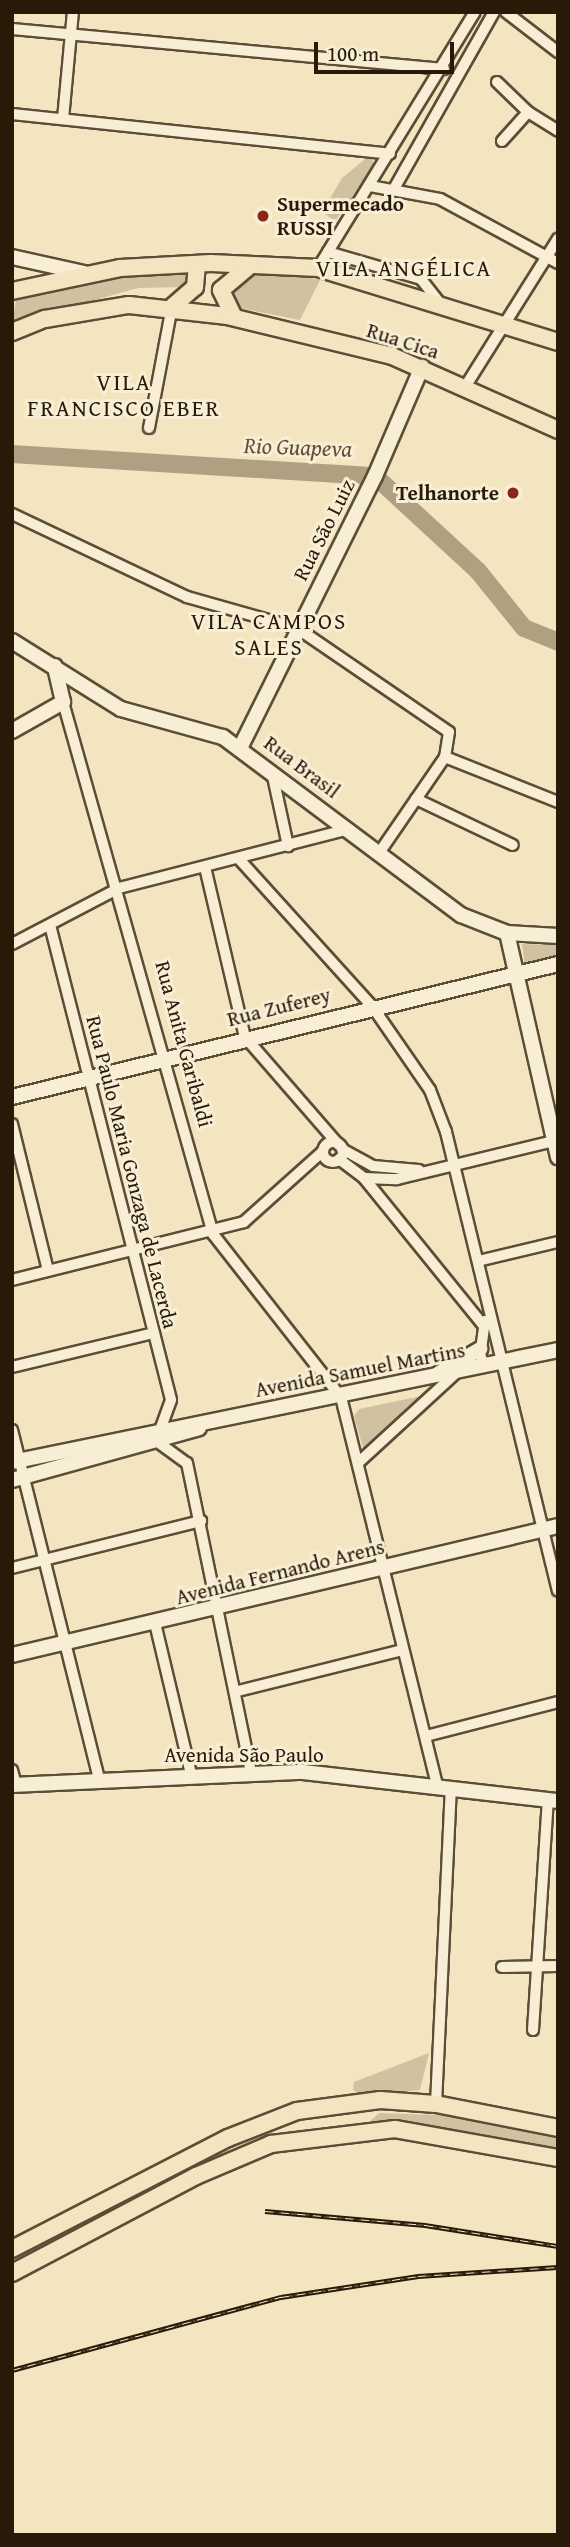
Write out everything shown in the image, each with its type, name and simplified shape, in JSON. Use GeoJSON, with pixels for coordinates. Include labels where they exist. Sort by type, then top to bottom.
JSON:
{"type":"FeatureCollection","features":[{"type":"Feature","properties":{"kind":"main road"},"geometry":{"type":"LineString","coordinates":[[12,257],[84,273]]}},
{"type":"Feature","properties":{"kind":"main road"},"geometry":{"type":"LineString","coordinates":[[230,316],[221,290],[247,263]]}},
{"type":"Feature","properties":{"kind":"main road"},"geometry":{"type":"LineString","coordinates":[[12,291],[84,273],[197,264],[247,263],[318,268],[439,302],[558,342]]}},
{"type":"Feature","properties":{"kind":"main road"},"geometry":{"type":"LineString","coordinates":[[173,306],[195,287],[197,264]]}},
{"type":"Feature","properties":{"kind":"main road","name":"Rua Cica"},"geometry":{"type":"LineString","coordinates":[[12,332],[82,310],[173,306],[230,316],[422,367],[558,429]]}},
{"type":"Feature","properties":{"kind":"main road","name":"Rua São Luiz"},"geometry":{"type":"LineString","coordinates":[[240,748],[370,486],[422,367]]}},
{"type":"Feature","properties":{"kind":"main road","name":"Rua Brasil"},"geometry":{"type":"LineString","coordinates":[[12,641],[121,709],[210,730],[240,748],[461,915],[507,933],[558,936]]}},
{"type":"Feature","properties":{"kind":"main road","name":"Rua Anita Garibaldi"},"geometry":{"type":"LineString","coordinates":[[55,666],[63,702]]}},
{"type":"Feature","properties":{"kind":"main road"},"geometry":{"type":"LineString","coordinates":[[12,732],[63,702]]}},
{"type":"Feature","properties":{"kind":"main road"},"geometry":{"type":"LineString","coordinates":[[507,933],[558,1157]]}},
{"type":"Feature","properties":{"kind":"main road","name":"Rua Zuferey"},"geometry":{"type":"LineString","coordinates":[[12,1097],[372,1006],[558,964]]}},
{"type":"Feature","properties":{"kind":"main road"},"geometry":{"type":"LineString","coordinates":[[439,1373],[481,1347]]}},
{"type":"Feature","properties":{"kind":"main road","name":"Avenida Samuel Martins"},"geometry":{"type":"LineString","coordinates":[[16,1461],[161,1427],[341,1397],[439,1373],[455,1374],[558,1350]]}},
{"type":"Feature","properties":{"kind":"main road","name":"Avenida Samuel Martins"},"geometry":{"type":"LineString","coordinates":[[18,1479],[159,1443],[227,1418]]}},
{"type":"Feature","properties":{"kind":"main road"},"geometry":{"type":"LineString","coordinates":[[159,1443],[161,1427]]}},
{"type":"Feature","properties":{"kind":"main road","name":"Avenida Fernando Arens"},"geometry":{"type":"LineString","coordinates":[[12,1655],[550,1528]]}},
{"type":"Feature","properties":{"kind":"main road","name":"Avenida São Paulo"},"geometry":{"type":"LineString","coordinates":[[13,1780],[99,1780],[251,1772],[553,1801]]}},
{"type":"Feature","properties":{"kind":"main road"},"geometry":{"type":"LineString","coordinates":[[366,2131],[367,2114],[380,2100]]}},
{"type":"Feature","properties":{"kind":"main road"},"geometry":{"type":"LineString","coordinates":[[12,2249],[261,2123],[380,2100],[436,2104],[558,2127]]}},
{"type":"Feature","properties":{"kind":"main road"},"geometry":{"type":"LineString","coordinates":[[12,2273],[239,2155],[306,2137],[366,2131],[443,2135],[558,2158]]}},
{"type":"Feature","properties":{"kind":"street"},"geometry":{"type":"LineString","coordinates":[[63,119],[73,12]]}},
{"type":"Feature","properties":{"kind":"street"},"geometry":{"type":"LineString","coordinates":[[318,268],[444,69],[475,12]]}},
{"type":"Feature","properties":{"kind":"street"},"geometry":{"type":"LineString","coordinates":[[395,187],[494,12]]}},
{"type":"Feature","properties":{"kind":"street"},"geometry":{"type":"LineString","coordinates":[[506,12],[558,52]]}},
{"type":"Feature","properties":{"kind":"street"},"geometry":{"type":"LineString","coordinates":[[12,29],[444,69]]}},
{"type":"Feature","properties":{"kind":"street"},"geometry":{"type":"LineString","coordinates":[[497,82],[528,112],[558,131]]}},
{"type":"Feature","properties":{"kind":"street"},"geometry":{"type":"LineString","coordinates":[[502,141],[528,112]]}},
{"type":"Feature","properties":{"kind":"street"},"geometry":{"type":"LineString","coordinates":[[12,114],[390,154]]}},
{"type":"Feature","properties":{"kind":"street"},"geometry":{"type":"LineString","coordinates":[[370,186],[395,187],[463,209],[558,264]]}},
{"type":"Feature","properties":{"kind":"street"},"geometry":{"type":"LineString","coordinates":[[465,387],[501,322],[558,239]]}},
{"type":"Feature","properties":{"kind":"street"},"geometry":{"type":"LineString","coordinates":[[328,252],[421,279],[439,302]]}},
{"type":"Feature","properties":{"kind":"street"},"geometry":{"type":"LineString","coordinates":[[149,429],[173,306]]}},
{"type":"Feature","properties":{"kind":"street"},"geometry":{"type":"LineString","coordinates":[[12,514],[187,597],[298,628],[449,732],[445,757],[379,853]]}},
{"type":"Feature","properties":{"kind":"street","name":"Rua Anita Garibaldi"},"geometry":{"type":"LineString","coordinates":[[63,702],[167,1058],[213,1234],[341,1397]]}},
{"type":"Feature","properties":{"kind":"street"},"geometry":{"type":"LineString","coordinates":[[445,757],[558,802]]}},
{"type":"Feature","properties":{"kind":"street"},"geometry":{"type":"LineString","coordinates":[[272,771],[288,846]]}},
{"type":"Feature","properties":{"kind":"street"},"geometry":{"type":"LineString","coordinates":[[416,799],[513,845]]}},
{"type":"Feature","properties":{"kind":"street"},"geometry":{"type":"LineString","coordinates":[[12,944],[119,888],[349,829]]}},
{"type":"Feature","properties":{"kind":"street"},"geometry":{"type":"LineString","coordinates":[[239,859],[372,1006],[430,1090],[453,1162],[501,1364],[550,1528],[558,1591]]}},
{"type":"Feature","properties":{"kind":"street"},"geometry":{"type":"LineString","coordinates":[[205,867],[245,1037],[318,1125],[340,1147],[373,1166],[423,1170]]}},
{"type":"Feature","properties":{"kind":"street","name":"Rua Paulo Maria Gonzaga de Lacerda"},"geometry":{"type":"LineString","coordinates":[[50,925],[170,1400],[161,1427]]}},
{"type":"Feature","properties":{"kind":"street"},"geometry":{"type":"LineString","coordinates":[[12,1124],[48,1271]]}},
{"type":"Feature","properties":{"kind":"street"},"geometry":{"type":"LineString","coordinates":[[318,1125],[324,1149],[335,1161],[364,1178],[484,1326]]}},
{"type":"Feature","properties":{"kind":"street"},"geometry":{"type":"LineString","coordinates":[[364,1178],[397,1179],[453,1162],[556,1141]]}},
{"type":"Feature","properties":{"kind":"street"},"geometry":{"type":"LineString","coordinates":[[12,1280],[213,1234],[244,1222],[311,1169],[324,1149],[340,1147]]}},
{"type":"Feature","properties":{"kind":"street"},"geometry":{"type":"LineString","coordinates":[[335,1161],[340,1147]]}},
{"type":"Feature","properties":{"kind":"street"},"geometry":{"type":"LineString","coordinates":[[311,1169],[335,1161]]}},
{"type":"Feature","properties":{"kind":"street"},"geometry":{"type":"LineString","coordinates":[[478,1261],[558,1242]]}},
{"type":"Feature","properties":{"kind":"street"},"geometry":{"type":"LineString","coordinates":[[485,1366],[481,1347],[486,1303]]}},
{"type":"Feature","properties":{"kind":"street"},"geometry":{"type":"LineString","coordinates":[[12,1367],[154,1333]]}},
{"type":"Feature","properties":{"kind":"street"},"geometry":{"type":"LineString","coordinates":[[481,1347],[498,1347]]}},
{"type":"Feature","properties":{"kind":"street"},"geometry":{"type":"LineString","coordinates":[[359,1462],[455,1374]]}},
{"type":"Feature","properties":{"kind":"street"},"geometry":{"type":"LineString","coordinates":[[341,1397],[359,1462],[402,1650],[426,1736],[445,1789],[436,2104]]}},
{"type":"Feature","properties":{"kind":"street"},"geometry":{"type":"LineString","coordinates":[[12,1430],[18,1479],[44,1560],[99,1780]]}},
{"type":"Feature","properties":{"kind":"street"},"geometry":{"type":"LineString","coordinates":[[159,1443],[187,1463],[238,1691],[251,1772]]}},
{"type":"Feature","properties":{"kind":"street"},"geometry":{"type":"LineString","coordinates":[[12,1568],[201,1521]]}},
{"type":"Feature","properties":{"kind":"street"},"geometry":{"type":"LineString","coordinates":[[155,1623],[191,1774]]}},
{"type":"Feature","properties":{"kind":"street"},"geometry":{"type":"LineString","coordinates":[[238,1691],[402,1650]]}},
{"type":"Feature","properties":{"kind":"street"},"geometry":{"type":"LineString","coordinates":[[426,1736],[558,1702]]}},
{"type":"Feature","properties":{"kind":"street"},"geometry":{"type":"LineString","coordinates":[[533,2029],[536,1966],[553,1801]]}},
{"type":"Feature","properties":{"kind":"street"},"geometry":{"type":"LineString","coordinates":[[502,1967],[558,1966]]}},
{"type":"Feature","properties":{"kind":"shaded area"},"geometry":{"type":"Polygon","coordinates":[[[371,154],[375,169],[335,221],[322,212],[342,178],[371,154]]]}},
{"type":"Feature","properties":{"kind":"shaded area"},"geometry":{"type":"Polygon","coordinates":[[[182,269],[190,283],[184,287],[138,288],[12,323],[16,299],[102,277],[182,269]]]}},
{"type":"Feature","properties":{"kind":"shaded area"},"geometry":{"type":"Polygon","coordinates":[[[277,271],[320,280],[300,320],[239,308],[227,297],[231,285],[251,273],[277,271]]]}},
{"type":"Feature","properties":{"kind":"shaded area"},"geometry":{"type":"Polygon","coordinates":[[[522,944],[558,945],[558,961],[525,966],[522,944]]]}},
{"type":"Feature","properties":{"kind":"shaded area"},"geometry":{"type":"Polygon","coordinates":[[[426,1395],[368,1448],[363,1448],[354,1416],[359,1409],[426,1395]]]}},
{"type":"Feature","properties":{"kind":"shaded area"},"geometry":{"type":"Polygon","coordinates":[[[429,2053],[420,2090],[363,2096],[353,2090],[354,2082],[429,2053]]]}},
{"type":"Feature","properties":{"kind":"shaded area"},"geometry":{"type":"Polygon","coordinates":[[[379,2113],[466,2116],[558,2133],[558,2154],[375,2125],[371,2120],[379,2113]]]}},
{"type":"Feature","properties":{"kind":"waterway","name":"Rio Guapeva"},"geometry":{"type":"LineString","coordinates":[[12,454],[375,476],[478,571],[524,628],[558,642]]}},
{"type":"Feature","properties":{"kind":"railway"},"geometry":{"type":"LineString","coordinates":[[265,2211],[425,2225],[558,2246]]}},
{"type":"Feature","properties":{"kind":"railway"},"geometry":{"type":"LineString","coordinates":[[12,2370],[281,2297],[418,2276],[558,2267]]}},
{"type":"Feature","properties":{"kind":"place","name":"Supermecado RUSSI"},"geometry":{"type":"Point","coordinates":[263,216]}},
{"type":"Feature","properties":{"kind":"place","name":"Telhanorte"},"geometry":{"type":"Point","coordinates":[513,493]}},
{"type":"Feature","properties":{"kind":"district","name":"VILA ANGÉLICA"},"geometry":{"type":"Point","coordinates":[404,268]}},
{"type":"Feature","properties":{"kind":"district","name":"VILA FRANCISCO EBER"},"geometry":{"type":"Point","coordinates":[124,395]}},
{"type":"Feature","properties":{"kind":"district","name":"VILA CAMPOS SALES"},"geometry":{"type":"Point","coordinates":[269,634]}}]}
